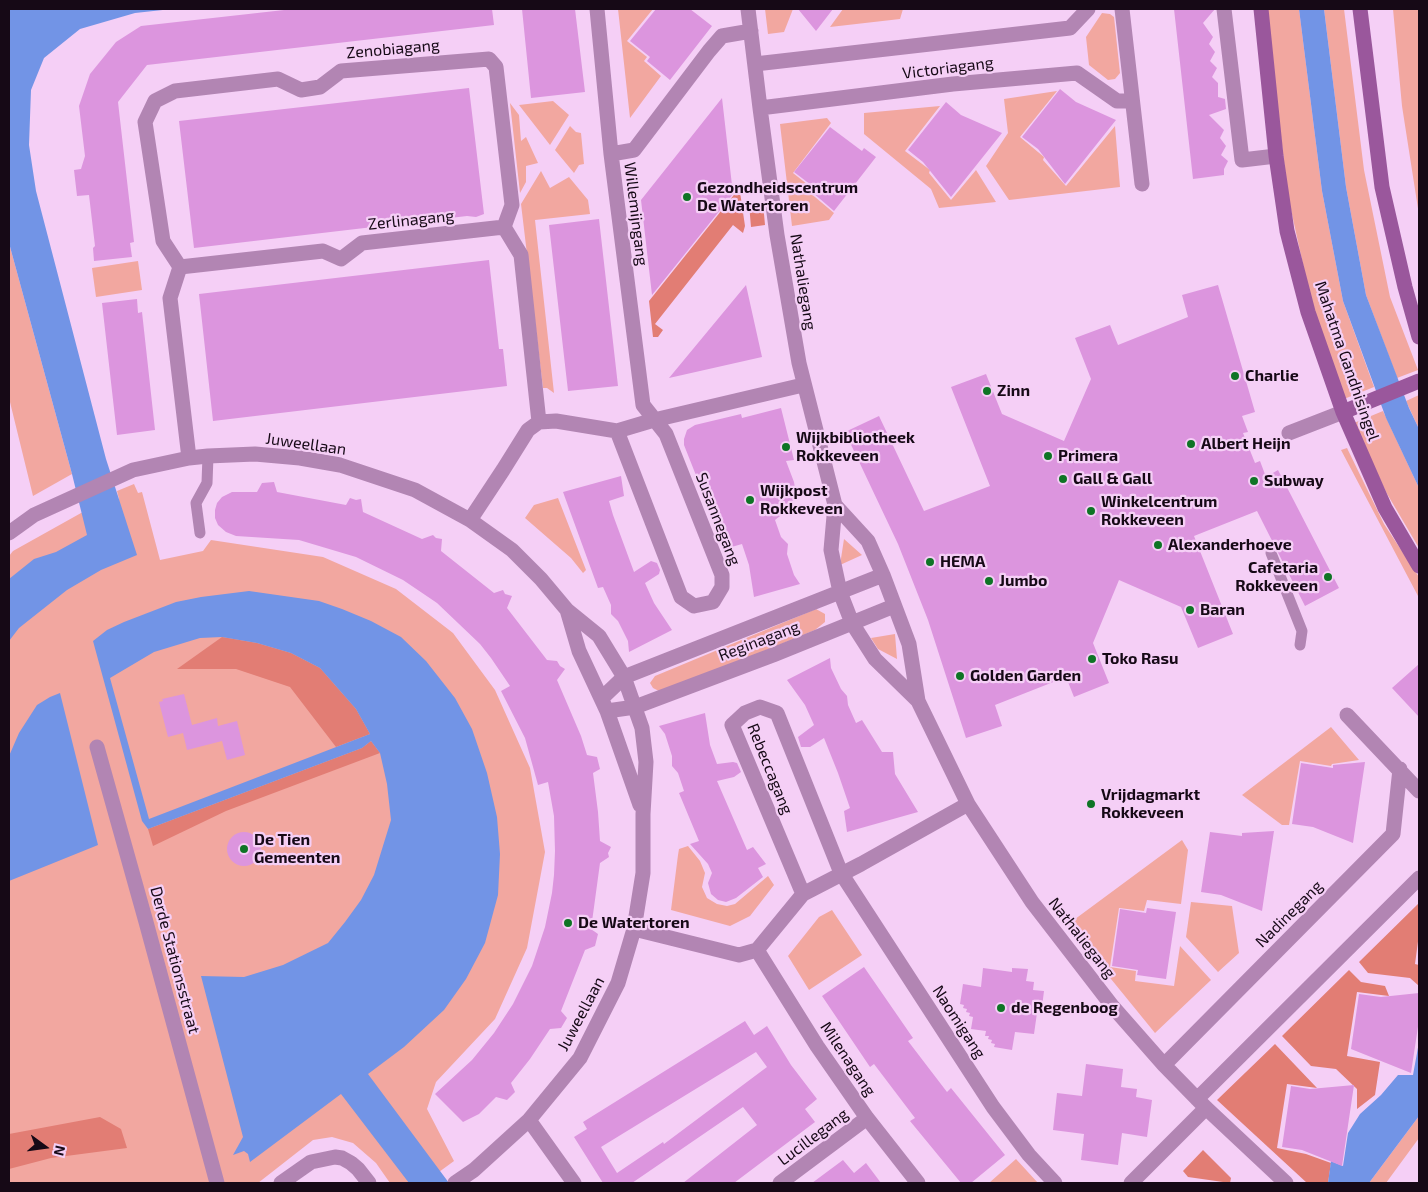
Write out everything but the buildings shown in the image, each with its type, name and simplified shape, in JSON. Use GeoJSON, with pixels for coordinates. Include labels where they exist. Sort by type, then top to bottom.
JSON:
{"type":"FeatureCollection","features":[{"type":"Feature","properties":{"kind":"street","name":"Willemijngang"},"geometry":{"type":"LineString","coordinates":[[597,9],[611,154],[643,405],[654,420]]}},
{"type":"Feature","properties":{"kind":"street","name":"Nathaliegang"},"geometry":{"type":"LineString","coordinates":[[748,9],[777,235],[803,385],[835,506],[831,550],[840,592],[852,623],[875,658],[918,701]]}},
{"type":"Feature","properties":{"kind":"street","name":"Victoriagang"},"geometry":{"type":"LineString","coordinates":[[755,64],[1070,28],[1088,9]]}},
{"type":"Feature","properties":{"kind":"street"},"geometry":{"type":"LineString","coordinates":[[1122,9],[1142,184]]}},
{"type":"Feature","properties":{"kind":"street"},"geometry":{"type":"LineString","coordinates":[[1224,9],[1242,160],[1276,156]]}},
{"type":"Feature","properties":{"kind":"street","name":"Mahatma Gandhisingel"},"geometry":{"type":"LineString","coordinates":[[1261,9],[1276,156],[1290,240],[1308,312],[1343,412],[1385,508],[1419,566]]}},
{"type":"Feature","properties":{"kind":"street"},"geometry":{"type":"LineString","coordinates":[[1360,9],[1382,188],[1405,287],[1419,337]]}},
{"type":"Feature","properties":{"kind":"street"},"geometry":{"type":"LineString","coordinates":[[611,154],[634,150],[722,36],[751,31]]}},
{"type":"Feature","properties":{"kind":"street","name":"Zenobiagang"},"geometry":{"type":"LineString","coordinates":[[180,267],[163,241],[146,122],[155,101],[175,91],[278,79],[301,90],[320,87],[341,71],[489,59],[496,67],[512,205],[504,228]]}},
{"type":"Feature","properties":{"kind":"street","name":"Victoriagang"},"geometry":{"type":"LineString","coordinates":[[760,108],[953,84],[1077,73],[1117,101],[1132,101]]}},
{"type":"Feature","properties":{"kind":"street"},"geometry":{"type":"LineString","coordinates":[[504,228],[521,255],[539,422]]}},
{"type":"Feature","properties":{"kind":"street","name":"Zerlinagang"},"geometry":{"type":"LineString","coordinates":[[180,267],[323,251],[341,259],[362,243],[504,228]]}},
{"type":"Feature","properties":{"kind":"street"},"geometry":{"type":"LineString","coordinates":[[180,267],[170,298],[188,458]]}},
{"type":"Feature","properties":{"kind":"street"},"geometry":{"type":"LineString","coordinates":[[1289,433],[1419,381]]}},
{"type":"Feature","properties":{"kind":"street"},"geometry":{"type":"LineString","coordinates":[[470,520],[528,430],[539,422],[556,421],[618,431],[654,420],[803,385]]}},
{"type":"Feature","properties":{"kind":"street","name":"Susannegang"},"geometry":{"type":"LineString","coordinates":[[618,431],[681,597],[694,606],[713,602],[722,587],[722,575],[666,434],[654,420]]}},
{"type":"Feature","properties":{"kind":"street","name":"Juweellaan"},"geometry":{"type":"LineString","coordinates":[[9,533],[34,515],[125,473],[188,458],[255,454],[300,458],[340,465],[415,490],[470,520],[512,550],[568,610],[599,636],[624,677]]}},
{"type":"Feature","properties":{"kind":"street","name":"Nathaliegang"},"geometry":{"type":"LineString","coordinates":[[835,506],[868,541],[910,644],[918,701],[968,804],[1032,902],[1113,1007],[1164,1065],[1201,1104],[1286,1183]]}},
{"type":"Feature","properties":{"kind":"street","name":"Reginagang"},"geometry":{"type":"LineString","coordinates":[[604,705],[624,677],[883,575]]}},
{"type":"Feature","properties":{"kind":"street","name":"Reginagang"},"geometry":{"type":"LineString","coordinates":[[604,705],[634,707],[773,656],[894,606]]}},
{"type":"Feature","properties":{"kind":"street","name":"Juweellaan"},"geometry":{"type":"LineString","coordinates":[[568,610],[579,651],[604,705],[643,814]]}},
{"type":"Feature","properties":{"kind":"street"},"geometry":{"type":"LineString","coordinates":[[624,677],[634,707]]}},
{"type":"Feature","properties":{"kind":"street","name":"Juweellaan"},"geometry":{"type":"LineString","coordinates":[[455,1183],[474,1170],[529,1120],[580,1058],[618,983],[634,929],[643,873],[643,814],[646,762],[642,728],[634,707]]}},
{"type":"Feature","properties":{"kind":"street","name":"Rebeccagang"},"geometry":{"type":"LineString","coordinates":[[803,894],[732,725],[745,713],[760,707],[777,713],[842,873]]}},
{"type":"Feature","properties":{"kind":"street"},"geometry":{"type":"LineString","coordinates":[[1347,715],[1419,790]]}},
{"type":"Feature","properties":{"kind":"street","name":"Derde Stationsstraat"},"geometry":{"type":"LineString","coordinates":[[97,747],[217,1183]]}},
{"type":"Feature","properties":{"kind":"street","name":"Nadinegang"},"geometry":{"type":"LineString","coordinates":[[1164,1065],[1393,834],[1400,769]]}},
{"type":"Feature","properties":{"kind":"street"},"geometry":{"type":"LineString","coordinates":[[634,929],[739,955],[757,950],[803,894],[968,804]]}},
{"type":"Feature","properties":{"kind":"street","name":"Naomigang"},"geometry":{"type":"LineString","coordinates":[[842,873],[993,1107],[1029,1156],[1055,1183]]}},
{"type":"Feature","properties":{"kind":"street"},"geometry":{"type":"LineString","coordinates":[[1131,1183],[1201,1104],[1419,878]]}},
{"type":"Feature","properties":{"kind":"street","name":"Milenagang"},"geometry":{"type":"LineString","coordinates":[[757,950],[817,1046],[867,1118],[918,1183]]}},
{"type":"Feature","properties":{"kind":"street","name":"Lucillegang"},"geometry":{"type":"LineString","coordinates":[[780,1183],[867,1118]]}},
{"type":"Feature","properties":{"kind":"street"},"geometry":{"type":"LineString","coordinates":[[529,1120],[574,1183]]}},
{"type":"Feature","properties":{"kind":"street"},"geometry":{"type":"LineString","coordinates":[[281,1183],[311,1162],[335,1157],[342,1158],[351,1163],[369,1183]]}},
{"type":"Feature","properties":{"kind":"lane"},"geometry":{"type":"LineString","coordinates":[[200,532],[196,503],[207,483],[208,456]]}},
{"type":"Feature","properties":{"kind":"lane"},"geometry":{"type":"LineString","coordinates":[[1271,553],[1302,630],[1300,645]]}},
{"type":"Feature","properties":{"kind":"shaded area"},"geometry":{"type":"Polygon","coordinates":[[[618,9],[653,9],[627,41],[647,57],[644,61],[661,76],[630,118],[618,9]]]}},
{"type":"Feature","properties":{"kind":"shaded area"},"geometry":{"type":"Polygon","coordinates":[[[765,9],[793,9],[784,32],[768,34],[765,9]]]}},
{"type":"Feature","properties":{"kind":"shaded area"},"geometry":{"type":"Polygon","coordinates":[[[843,9],[903,9],[900,19],[830,27],[843,9]]]}},
{"type":"Feature","properties":{"kind":"shaded area"},"geometry":{"type":"Polygon","coordinates":[[[1266,9],[1299,9],[1322,191],[1343,301],[1374,387],[1344,399],[1313,310],[1288,196],[1266,9]]]}},
{"type":"Feature","properties":{"kind":"shaded area"},"geometry":{"type":"Polygon","coordinates":[[[1324,9],[1344,9],[1364,170],[1390,297],[1418,370],[1397,378],[1366,295],[1346,187],[1324,9]]]}},
{"type":"Feature","properties":{"kind":"shaded area"},"geometry":{"type":"Polygon","coordinates":[[[1393,9],[1419,9],[1419,215],[1402,106],[1393,9]]]}},
{"type":"Feature","properties":{"kind":"shaded area"},"geometry":{"type":"Polygon","coordinates":[[[1102,13],[1110,14],[1114,17],[1120,73],[1115,79],[1108,80],[1089,65],[1086,37],[1102,13]]]}},
{"type":"Feature","properties":{"kind":"shaded area"},"geometry":{"type":"Polygon","coordinates":[[[1057,91],[1020,137],[1044,157],[1043,160],[1066,186],[1115,126],[1120,187],[1009,200],[986,166],[1008,133],[1004,99],[1057,91]]]}},
{"type":"Feature","properties":{"kind":"shaded area"},"geometry":{"type":"Polygon","coordinates":[[[553,101],[569,115],[550,145],[519,105],[553,101]]]}},
{"type":"Feature","properties":{"kind":"shaded area"},"geometry":{"type":"Polygon","coordinates":[[[510,103],[519,115],[521,141],[526,137],[538,163],[526,166],[526,182],[520,193],[510,103]]]}},
{"type":"Feature","properties":{"kind":"shaded area"},"geometry":{"type":"Polygon","coordinates":[[[940,106],[905,151],[930,170],[929,173],[951,200],[976,170],[996,202],[939,208],[931,189],[864,134],[864,113],[940,106]]]}},
{"type":"Feature","properties":{"kind":"shaded area"},"geometry":{"type":"Polygon","coordinates":[[[827,118],[831,123],[793,173],[812,188],[809,192],[834,213],[829,220],[792,226],[780,124],[827,118]]]}},
{"type":"Feature","properties":{"kind":"shaded area"},"geometry":{"type":"Polygon","coordinates":[[[570,126],[576,132],[581,133],[584,164],[579,165],[574,173],[555,150],[570,126]]]}},
{"type":"Feature","properties":{"kind":"shaded area"},"geometry":{"type":"Polygon","coordinates":[[[541,171],[550,188],[569,177],[588,200],[590,214],[535,220],[554,393],[547,388],[543,388],[521,204],[541,171]]]}},
{"type":"Feature","properties":{"kind":"shaded area"},"geometry":{"type":"Polygon","coordinates":[[[737,191],[740,192],[745,226],[743,233],[733,225],[655,324],[663,330],[658,337],[653,337],[649,301],[737,191]]]}},
{"type":"Feature","properties":{"kind":"shaded area"},"geometry":{"type":"Polygon","coordinates":[[[763,203],[765,225],[751,227],[749,204],[763,203]]]}},
{"type":"Feature","properties":{"kind":"shaded area"},"geometry":{"type":"Polygon","coordinates":[[[9,243],[72,474],[33,496],[9,398],[9,243]]]}},
{"type":"Feature","properties":{"kind":"shaded area"},"geometry":{"type":"Polygon","coordinates":[[[138,261],[142,290],[96,297],[92,268],[138,261]]]}},
{"type":"Feature","properties":{"kind":"shaded area"},"geometry":{"type":"Polygon","coordinates":[[[1419,395],[1419,429],[1406,401],[1419,395]]]}},
{"type":"Feature","properties":{"kind":"shaded area"},"geometry":{"type":"Polygon","coordinates":[[[1383,411],[1419,488],[1419,548],[1386,492],[1354,423],[1383,411]]]}},
{"type":"Feature","properties":{"kind":"shaded area"},"geometry":{"type":"Polygon","coordinates":[[[1347,448],[1384,524],[1419,577],[1419,604],[1418,596],[1341,450],[1347,448]]]}},
{"type":"Feature","properties":{"kind":"shaded area"},"geometry":{"type":"Polygon","coordinates":[[[134,484],[138,493],[142,492],[160,560],[203,551],[211,540],[323,557],[396,589],[453,633],[495,690],[530,768],[545,852],[527,948],[495,1019],[436,1082],[427,1109],[454,1161],[424,1183],[390,1183],[376,1163],[353,1143],[332,1137],[313,1140],[258,1183],[9,1183],[9,556],[13,551],[90,508],[119,499],[117,491],[134,484]]]}},
{"type":"Feature","properties":{"kind":"shaded area"},"geometry":{"type":"Polygon","coordinates":[[[558,498],[586,570],[583,573],[571,558],[525,518],[534,505],[558,498]]]}},
{"type":"Feature","properties":{"kind":"shaded area"},"geometry":{"type":"Polygon","coordinates":[[[844,539],[862,555],[840,565],[844,539]]]}},
{"type":"Feature","properties":{"kind":"shaded area"},"geometry":{"type":"Polygon","coordinates":[[[816,609],[825,614],[825,622],[815,630],[663,693],[653,688],[650,683],[655,676],[816,609]]]}},
{"type":"Feature","properties":{"kind":"shaded area"},"geometry":{"type":"Polygon","coordinates":[[[895,634],[897,659],[878,649],[871,638],[895,634]]]}},
{"type":"Feature","properties":{"kind":"shaded area"},"geometry":{"type":"Polygon","coordinates":[[[222,637],[257,643],[291,653],[320,668],[356,709],[370,734],[336,747],[290,687],[236,669],[177,669],[222,637]]]}},
{"type":"Feature","properties":{"kind":"shaded area"},"geometry":{"type":"Polygon","coordinates":[[[1331,727],[1359,760],[1332,764],[1331,766],[1300,761],[1289,825],[1282,825],[1242,795],[1331,727]]]}},
{"type":"Feature","properties":{"kind":"shaded area"},"geometry":{"type":"Polygon","coordinates":[[[371,741],[380,753],[226,811],[153,846],[148,829],[362,748],[371,741]]]}},
{"type":"Feature","properties":{"kind":"shaded area"},"geometry":{"type":"Polygon","coordinates":[[[1182,840],[1188,850],[1181,904],[1147,900],[1144,911],[1119,908],[1110,967],[1136,971],[1135,981],[1174,986],[1180,946],[1211,980],[1155,1033],[1067,925],[1182,840]]]}},
{"type":"Feature","properties":{"kind":"shaded area"},"geometry":{"type":"Polygon","coordinates":[[[688,846],[700,861],[705,873],[702,887],[707,898],[717,904],[727,906],[735,904],[768,876],[774,885],[750,916],[730,926],[671,910],[679,849],[688,846]]]}},
{"type":"Feature","properties":{"kind":"shaded area"},"geometry":{"type":"Polygon","coordinates":[[[1191,902],[1232,906],[1239,953],[1218,972],[1186,937],[1191,902]]]}},
{"type":"Feature","properties":{"kind":"shaded area"},"geometry":{"type":"Polygon","coordinates":[[[1419,903],[1419,934],[1415,964],[1419,965],[1419,986],[1410,978],[1368,973],[1359,962],[1419,903]]]}},
{"type":"Feature","properties":{"kind":"shaded area"},"geometry":{"type":"Polygon","coordinates":[[[832,910],[862,955],[809,990],[788,956],[819,917],[832,910]]]}},
{"type":"Feature","properties":{"kind":"shaded area"},"geometry":{"type":"Polygon","coordinates":[[[1349,970],[1361,982],[1385,986],[1389,996],[1357,992],[1347,1056],[1380,1062],[1375,1095],[1357,1109],[1357,1089],[1336,1069],[1311,1066],[1282,1036],[1349,970]]]}},
{"type":"Feature","properties":{"kind":"shaded area"},"geometry":{"type":"Polygon","coordinates":[[[1275,1044],[1317,1088],[1287,1084],[1277,1148],[1306,1154],[1331,1163],[1328,1183],[1307,1183],[1217,1100],[1275,1044]]]}},
{"type":"Feature","properties":{"kind":"shaded area"},"geometry":{"type":"Polygon","coordinates":[[[1419,1116],[1419,1138],[1386,1183],[1369,1183],[1419,1116]]]}},
{"type":"Feature","properties":{"kind":"shaded area"},"geometry":{"type":"Polygon","coordinates":[[[100,1117],[121,1129],[127,1148],[51,1158],[9,1169],[9,1134],[100,1117]]]}},
{"type":"Feature","properties":{"kind":"shaded area"},"geometry":{"type":"Polygon","coordinates":[[[1203,1150],[1231,1178],[1230,1183],[1188,1177],[1183,1171],[1203,1150]]]}},
{"type":"Feature","properties":{"kind":"shaded area"},"geometry":{"type":"Polygon","coordinates":[[[1016,1159],[1038,1183],[989,1183],[1016,1159]]]}},
{"type":"Feature","properties":{"kind":"water"},"geometry":{"type":"Polygon","coordinates":[[[9,9],[172,9],[135,13],[80,29],[44,58],[31,90],[29,145],[36,191],[106,459],[137,555],[101,570],[67,590],[19,628],[9,641],[9,579],[34,559],[56,552],[87,535],[9,243],[9,9]]]}},
{"type":"Feature","properties":{"kind":"water"},"geometry":{"type":"Polygon","coordinates":[[[1299,9],[1324,9],[1346,187],[1366,295],[1409,408],[1419,429],[1419,488],[1386,418],[1343,301],[1322,191],[1299,9]]]}},
{"type":"Feature","properties":{"kind":"water"},"geometry":{"type":"Polygon","coordinates":[[[249,591],[319,601],[371,621],[401,637],[426,661],[455,698],[472,729],[487,773],[497,817],[500,854],[498,895],[485,943],[466,979],[444,1010],[404,1047],[368,1074],[449,1183],[409,1183],[341,1094],[250,1162],[248,1154],[244,1151],[233,1155],[243,1137],[201,976],[244,977],[283,965],[328,943],[361,900],[374,875],[391,820],[387,784],[380,753],[371,741],[362,748],[148,829],[142,821],[93,641],[107,630],[124,622],[176,602],[249,591]],[[222,637],[200,638],[154,652],[110,678],[149,819],[370,734],[356,709],[320,668],[291,653],[257,643],[222,637]]]}},
{"type":"Feature","properties":{"kind":"water"},"geometry":{"type":"Polygon","coordinates":[[[60,693],[98,845],[9,881],[9,756],[19,733],[37,705],[60,693]]]}},
{"type":"Feature","properties":{"kind":"water"},"geometry":{"type":"Polygon","coordinates":[[[1419,1042],[1419,1116],[1369,1183],[1328,1183],[1331,1161],[1343,1166],[1348,1133],[1360,1114],[1381,1095],[1398,1075],[1413,1075],[1419,1042]]]}},
{"type":"Feature","properties":{"kind":"place","name":"Gezondheidscentrum De Watertoren"},"geometry":{"type":"Point","coordinates":[687,197]}},
{"type":"Feature","properties":{"kind":"place","name":"Charlie"},"geometry":{"type":"Point","coordinates":[1235,376]}},
{"type":"Feature","properties":{"kind":"place","name":"Zinn"},"geometry":{"type":"Point","coordinates":[987,391]}},
{"type":"Feature","properties":{"kind":"place","name":"Albert Heijn"},"geometry":{"type":"Point","coordinates":[1191,444]}},
{"type":"Feature","properties":{"kind":"place","name":"Wijkbibliotheek Rokkeveen"},"geometry":{"type":"Point","coordinates":[786,447]}},
{"type":"Feature","properties":{"kind":"place","name":"Primera"},"geometry":{"type":"Point","coordinates":[1048,456]}},
{"type":"Feature","properties":{"kind":"place","name":"Gall & Gall"},"geometry":{"type":"Point","coordinates":[1063,479]}},
{"type":"Feature","properties":{"kind":"place","name":"Subway"},"geometry":{"type":"Point","coordinates":[1254,481]}},
{"type":"Feature","properties":{"kind":"place","name":"Wijkpost Rokkeveen"},"geometry":{"type":"Point","coordinates":[750,500]}},
{"type":"Feature","properties":{"kind":"place","name":"Winkelcentrum Rokkeveen"},"geometry":{"type":"Point","coordinates":[1091,511]}},
{"type":"Feature","properties":{"kind":"place","name":"Alexanderhoeve"},"geometry":{"type":"Point","coordinates":[1158,545]}},
{"type":"Feature","properties":{"kind":"place","name":"HEMA"},"geometry":{"type":"Point","coordinates":[930,562]}},
{"type":"Feature","properties":{"kind":"place","name":"Cafetaria Rokkeveen"},"geometry":{"type":"Point","coordinates":[1328,577]}},
{"type":"Feature","properties":{"kind":"place","name":"Jumbo"},"geometry":{"type":"Point","coordinates":[989,581]}},
{"type":"Feature","properties":{"kind":"place","name":"Baran"},"geometry":{"type":"Point","coordinates":[1190,610]}},
{"type":"Feature","properties":{"kind":"place","name":"Toko Rasu"},"geometry":{"type":"Point","coordinates":[1092,659]}},
{"type":"Feature","properties":{"kind":"place","name":"Golden Garden"},"geometry":{"type":"Point","coordinates":[960,676]}},
{"type":"Feature","properties":{"kind":"place","name":"Vrijdagmarkt Rokkeveen"},"geometry":{"type":"Point","coordinates":[1091,804]}},
{"type":"Feature","properties":{"kind":"place","name":"De Tien Gemeenten"},"geometry":{"type":"Point","coordinates":[244,849]}},
{"type":"Feature","properties":{"kind":"place","name":"De Watertoren"},"geometry":{"type":"Point","coordinates":[568,923]}},
{"type":"Feature","properties":{"kind":"place","name":"de Regenboog"},"geometry":{"type":"Point","coordinates":[1001,1008]}}]}
